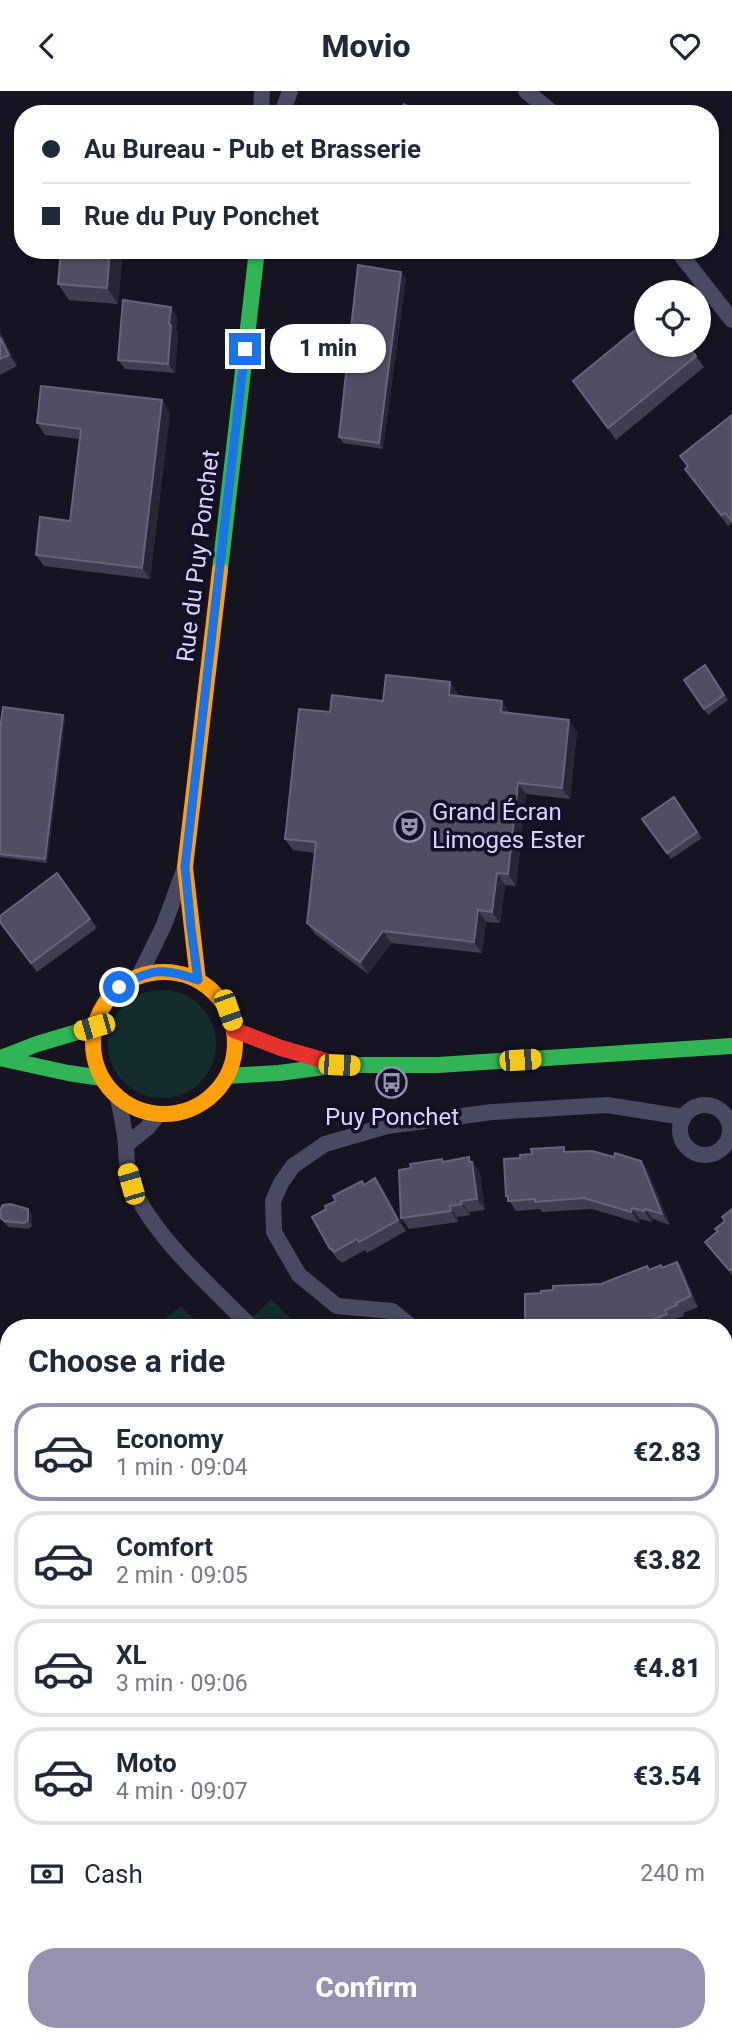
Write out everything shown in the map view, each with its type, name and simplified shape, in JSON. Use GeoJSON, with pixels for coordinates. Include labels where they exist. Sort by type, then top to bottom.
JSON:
{"type":"FeatureCollection","features":[{"type":"Feature","properties":{"kind":"street"},"geometry":{"type":"LineString","coordinates":[[526,91],[543,105]]}},
{"type":"Feature","properties":{"kind":"street","name":"Rue du Puy Ponchet"},"geometry":{"type":"LineString","coordinates":[[198,980],[185,867],[256,259]]}},
{"type":"Feature","properties":{"kind":"street"},"geometry":{"type":"LineString","coordinates":[[684,259],[732,320]]}},
{"type":"Feature","properties":{"kind":"street","name":"Rue du Puy Ponchet"},"geometry":{"type":"LineString","coordinates":[[139,975],[164,925],[185,867]]}},
{"type":"Feature","properties":{"kind":"street"},"geometry":{"type":"LineString","coordinates":[[159,971],[179,973],[198,980],[215,993],[228,1010],[234,1030],[235,1054],[227,1076],[215,1093],[199,1105],[179,1113],[158,1115],[136,1109],[118,1098],[102,1079],[93,1054],[94,1027],[103,1005],[119,987],[139,975],[159,971]]}},
{"type":"Feature","properties":{"kind":"street"},"geometry":{"type":"LineString","coordinates":[[1,1058],[94,1027]]}},
{"type":"Feature","properties":{"kind":"street"},"geometry":{"type":"LineString","coordinates":[[234,1030],[281,1048],[339,1065]]}},
{"type":"Feature","properties":{"kind":"street"},"geometry":{"type":"LineString","coordinates":[[227,1076],[339,1065],[438,1065],[732,1047]]}},
{"type":"Feature","properties":{"kind":"street"},"geometry":{"type":"LineString","coordinates":[[1,1058],[102,1079]]}},
{"type":"Feature","properties":{"kind":"street"},"geometry":{"type":"LineString","coordinates":[[118,1098],[126,1145],[125,1163],[131,1184],[163,1237],[244,1319]]}},
{"type":"Feature","properties":{"kind":"street"},"geometry":{"type":"LineString","coordinates":[[401,1319],[391,1311],[337,1306],[299,1275],[274,1232],[273,1201],[293,1166],[325,1144],[387,1126],[492,1112],[607,1105],[684,1117]]}},
{"type":"Feature","properties":{"kind":"street"},"geometry":{"type":"LineString","coordinates":[[126,1145],[158,1115]]}},
{"type":"Feature","properties":{"kind":"green space"},"geometry":{"type":"Polygon","coordinates":[[[162,990],[183,994],[200,1006],[212,1023],[216,1044],[212,1065],[200,1082],[183,1094],[162,1098],[141,1094],[124,1082],[112,1065],[108,1044],[112,1023],[124,1006],[141,994],[162,990]]]}},
{"type":"Feature","properties":{"kind":"green space"},"geometry":{"type":"Polygon","coordinates":[[[271,1299],[291,1319],[253,1319],[271,1299]]]}},
{"type":"Feature","properties":{"kind":"green space"},"geometry":{"type":"Polygon","coordinates":[[[181,1306],[193,1319],[164,1319],[181,1306]]]}},
{"type":"Feature","properties":{"kind":"building"},"geometry":{"type":"Polygon","coordinates":[[[60,259],[109,259],[107,288],[58,284],[60,259]]]}},
{"type":"Feature","properties":{"kind":"building"},"geometry":{"type":"Polygon","coordinates":[[[358,265],[401,272],[379,443],[339,437],[358,265]]]}},
{"type":"Feature","properties":{"kind":"building"},"geometry":{"type":"Polygon","coordinates":[[[123,300],[171,307],[168,364],[118,360],[123,300]]]}},
{"type":"Feature","properties":{"kind":"building"},"geometry":{"type":"Polygon","coordinates":[[[634,331],[634,357],[695,357],[608,428],[573,381],[634,331]]]}},
{"type":"Feature","properties":{"kind":"building"},"geometry":{"type":"Polygon","coordinates":[[[0,337],[9,355],[0,359],[0,337]]]}},
{"type":"Feature","properties":{"kind":"building"},"geometry":{"type":"Polygon","coordinates":[[[41,386],[162,400],[142,568],[36,555],[40,517],[70,521],[81,429],[37,423],[41,386]]]}},
{"type":"Feature","properties":{"kind":"building"},"geometry":{"type":"Polygon","coordinates":[[[732,415],[731,520],[725,513],[721,515],[685,469],[688,466],[680,456],[732,415]]]}},
{"type":"Feature","properties":{"kind":"building"},"geometry":{"type":"Polygon","coordinates":[[[705,665],[724,695],[704,709],[684,680],[705,665]]]}},
{"type":"Feature","properties":{"kind":"building","name":"Grand Écran Limoges Ester"},"geometry":{"type":"Polygon","coordinates":[[[386,675],[450,682],[449,695],[502,701],[501,712],[569,720],[562,788],[518,783],[508,874],[497,873],[492,912],[478,910],[474,942],[383,931],[360,962],[307,923],[316,842],[285,839],[299,709],[330,712],[332,695],[383,701],[386,675]]]}},
{"type":"Feature","properties":{"kind":"building"},"geometry":{"type":"Polygon","coordinates":[[[3,707],[63,715],[45,859],[0,854],[0,730],[3,707]]]}},
{"type":"Feature","properties":{"kind":"building"},"geometry":{"type":"Polygon","coordinates":[[[674,797],[697,832],[667,853],[642,819],[674,797]]]}},
{"type":"Feature","properties":{"kind":"building"},"geometry":{"type":"Polygon","coordinates":[[[57,873],[90,919],[31,963],[0,922],[0,916],[57,873]]]}},
{"type":"Feature","properties":{"kind":"building"},"geometry":{"type":"Polygon","coordinates":[[[564,1147],[564,1152],[592,1151],[614,1157],[615,1153],[641,1161],[662,1214],[632,1208],[631,1212],[584,1198],[508,1201],[504,1159],[532,1154],[531,1149],[564,1147]]]}},
{"type":"Feature","properties":{"kind":"building"},"geometry":{"type":"Polygon","coordinates":[[[469,1157],[477,1199],[450,1206],[451,1211],[401,1218],[399,1170],[411,1168],[410,1164],[469,1157]]]}},
{"type":"Feature","properties":{"kind":"building"},"geometry":{"type":"Polygon","coordinates":[[[375,1178],[398,1220],[359,1242],[357,1239],[334,1252],[312,1217],[336,1201],[333,1196],[362,1181],[364,1185],[375,1178]]]}},
{"type":"Feature","properties":{"kind":"building"},"geometry":{"type":"Polygon","coordinates":[[[3,1205],[28,1209],[28,1220],[24,1223],[4,1221],[0,1210],[3,1205]]]}},
{"type":"Feature","properties":{"kind":"building"},"geometry":{"type":"Polygon","coordinates":[[[732,1209],[732,1270],[729,1270],[705,1242],[718,1231],[715,1229],[725,1221],[722,1217],[732,1209]]]}},
{"type":"Feature","properties":{"kind":"building"},"geometry":{"type":"Polygon","coordinates":[[[677,1262],[691,1296],[665,1310],[667,1314],[654,1319],[525,1319],[525,1294],[553,1290],[553,1286],[601,1284],[647,1266],[649,1270],[661,1265],[662,1268],[677,1262]]]}},
{"type":"Feature","properties":{"kind":"traffic: fast"},"geometry":{"type":"LineString","coordinates":[[220,570],[256,259]]}},
{"type":"Feature","properties":{"kind":"traffic: fast"},"geometry":{"type":"LineString","coordinates":[[1,1058],[94,1027]]}},
{"type":"Feature","properties":{"kind":"traffic: fast"},"geometry":{"type":"LineString","coordinates":[[227,1076],[339,1065],[438,1065],[732,1046]]}},
{"type":"Feature","properties":{"kind":"traffic: fast"},"geometry":{"type":"LineString","coordinates":[[0,1058],[102,1078]]}},
{"type":"Feature","properties":{"kind":"traffic: slow"},"geometry":{"type":"LineString","coordinates":[[198,980],[185,867],[220,570]]}},
{"type":"Feature","properties":{"kind":"traffic: slow"},"geometry":{"type":"LineString","coordinates":[[164,972],[191,977],[214,993],[230,1016],[235,1043],[230,1070],[214,1093],[191,1109],[164,1114],[137,1109],[114,1093],[98,1070],[93,1043],[98,1016],[114,993],[137,977],[164,972]]}},
{"type":"Feature","properties":{"kind":"traffic: jam"},"geometry":{"type":"LineString","coordinates":[[234,1030],[281,1048],[333,1063]]}},
{"type":"Feature","properties":{"kind":"place","name":"Grand Écran Limoges Ester"},"geometry":{"type":"Point","coordinates":[409,826]}},
{"type":"Feature","properties":{"kind":"place","name":"Puy Ponchet"},"geometry":{"type":"Point","coordinates":[392,1083]}},
{"type":"Feature","properties":{"kind":"route"},"geometry":{"type":"LineString","coordinates":[[119,987],[139,975],[159,971],[179,973],[198,980],[185,867],[245,349]]}}]}
